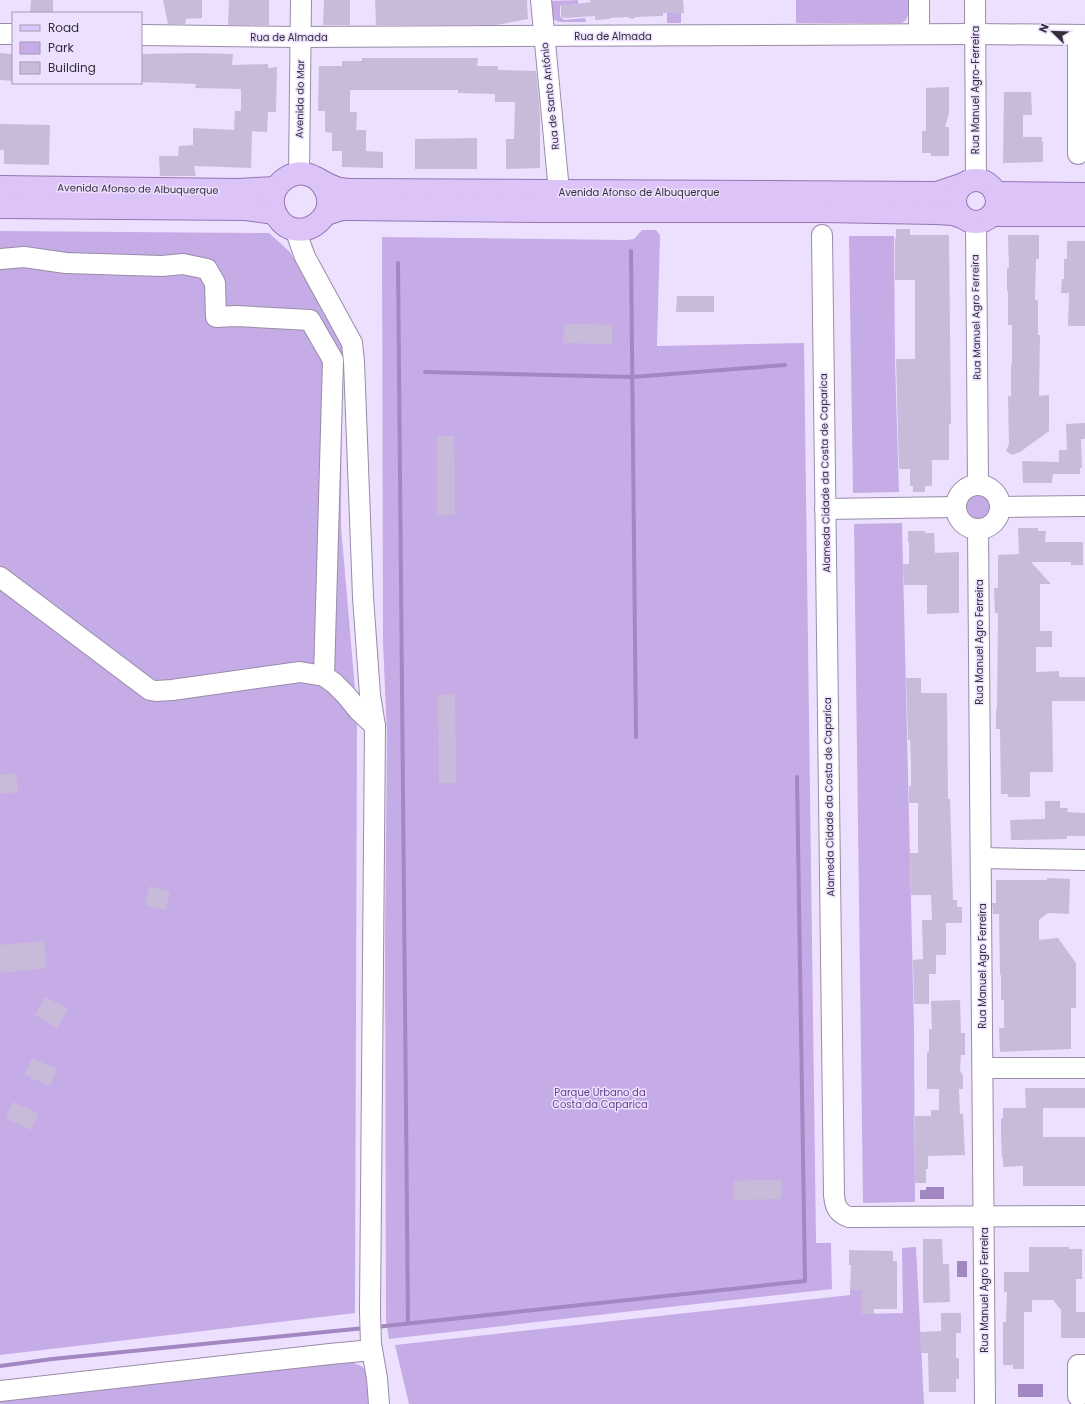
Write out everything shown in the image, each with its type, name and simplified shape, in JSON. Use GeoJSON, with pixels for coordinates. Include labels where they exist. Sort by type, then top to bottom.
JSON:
{"type":"FeatureCollection","features":[{"type":"Feature","properties":{"kind":"main road"},"geometry":{"type":"LineString","coordinates":[[296,229],[283,223],[275,213],[273,200],[276,188],[282,181],[290,176],[307,176],[322,184],[327,191],[328,206],[326,214]]}},
{"type":"Feature","properties":{"kind":"main road","name":"Avenida Afonso de Albuquerque"},"geometry":{"type":"LineString","coordinates":[[307,176],[333,187],[355,190],[937,193],[970,183]]}},
{"type":"Feature","properties":{"kind":"main road"},"geometry":{"type":"LineString","coordinates":[[970,183],[988,184],[995,193],[996,205],[977,219]]}},
{"type":"Feature","properties":{"kind":"main road","name":"Rua Manuel Agro-Ferreira"},"geometry":{"type":"LineString","coordinates":[[970,183],[956,195],[955,201],[959,214],[977,219]]}},
{"type":"Feature","properties":{"kind":"main road","name":"Avenida Afonso de Albuquerque"},"geometry":{"type":"LineString","coordinates":[[0,187],[237,190],[276,188]]}},
{"type":"Feature","properties":{"kind":"main road"},"geometry":{"type":"LineString","coordinates":[[995,193],[1085,194]]}},
{"type":"Feature","properties":{"kind":"main road","name":"Avenida Afonso de Albuquerque"},"geometry":{"type":"LineString","coordinates":[[0,206],[246,209],[275,213]]}},
{"type":"Feature","properties":{"kind":"main road","name":"Avenida Afonso de Albuquerque"},"geometry":{"type":"LineString","coordinates":[[296,229],[313,227],[321,221],[326,214],[342,209],[822,211],[936,213],[953,214],[977,219],[994,215],[1085,215]]}},
{"type":"Feature","properties":{"kind":"street","name":"Avenida do Mar"},"geometry":{"type":"LineString","coordinates":[[301,0],[300,37],[307,176]]}},
{"type":"Feature","properties":{"kind":"street","name":"Rua de Santo António"},"geometry":{"type":"LineString","coordinates":[[541,0],[559,191]]}},
{"type":"Feature","properties":{"kind":"street"},"geometry":{"type":"LineString","coordinates":[[919,0],[919,34]]}},
{"type":"Feature","properties":{"kind":"street","name":"Rua Manuel Agro-Ferreira"},"geometry":{"type":"LineString","coordinates":[[970,183],[976,34],[975,0]]}},
{"type":"Feature","properties":{"kind":"street"},"geometry":{"type":"LineString","coordinates":[[0,34],[12,34]]}},
{"type":"Feature","properties":{"kind":"street","name":"Rua de Almada"},"geometry":{"type":"LineString","coordinates":[[142,36],[1082,35]]}},
{"type":"Feature","properties":{"kind":"street"},"geometry":{"type":"LineString","coordinates":[[1078,154],[1082,35]]}},
{"type":"Feature","properties":{"kind":"street","name":"Rua Manuel Agro Ferreira"},"geometry":{"type":"LineString","coordinates":[[977,219],[978,484]]}},
{"type":"Feature","properties":{"kind":"street"},"geometry":{"type":"LineString","coordinates":[[296,229],[305,257],[352,343],[363,597],[370,695],[375,726],[370,1312],[372,1347],[379,1404]]}},
{"type":"Feature","properties":{"kind":"street","name":"Alameda Cidade da Costa de Caparica"},"geometry":{"type":"LineString","coordinates":[[822,235],[835,1205],[839,1212],[849,1217],[1085,1216]]}},
{"type":"Feature","properties":{"kind":"street"},"geometry":{"type":"LineString","coordinates":[[0,259],[24,257],[66,263],[162,266],[184,264],[207,269],[215,283],[216,317],[236,316],[310,320],[333,360],[324,676]]}},
{"type":"Feature","properties":{"kind":"street"},"geometry":{"type":"LineString","coordinates":[[978,484],[984,485],[993,490],[999,499],[1000,507],[999,514],[992,523],[978,529],[964,523],[958,514],[956,507],[958,499],[964,490],[978,484]]}},
{"type":"Feature","properties":{"kind":"street"},"geometry":{"type":"LineString","coordinates":[[1000,507],[1085,506]]}},
{"type":"Feature","properties":{"kind":"street"},"geometry":{"type":"LineString","coordinates":[[825,509],[956,507]]}},
{"type":"Feature","properties":{"kind":"street","name":"Rua Manuel Agro Ferreira"},"geometry":{"type":"LineString","coordinates":[[978,529],[985,1404]]}},
{"type":"Feature","properties":{"kind":"street"},"geometry":{"type":"LineString","coordinates":[[0,577],[150,690],[156,692],[300,672],[324,676],[334,683],[359,711],[375,726]]}},
{"type":"Feature","properties":{"kind":"street"},"geometry":{"type":"LineString","coordinates":[[981,858],[1085,860]]}},
{"type":"Feature","properties":{"kind":"street"},"geometry":{"type":"LineString","coordinates":[[983,1068],[1085,1068]]}},
{"type":"Feature","properties":{"kind":"street"},"geometry":{"type":"LineString","coordinates":[[0,1391],[330,1354],[372,1347]]}},
{"type":"Feature","properties":{"kind":"street"},"geometry":{"type":"LineString","coordinates":[[1078,1396],[1078,1366],[1085,1365]]}},
{"type":"Feature","properties":{"kind":"green space"},"geometry":{"type":"Polygon","coordinates":[[[578,0],[579,14],[577,4],[560,6],[560,16],[564,20],[585,18],[586,22],[559,22],[553,19],[550,1],[578,0]]]}},
{"type":"Feature","properties":{"kind":"green space"},"geometry":{"type":"Polygon","coordinates":[[[796,0],[910,0],[910,10],[906,20],[902,23],[796,23],[796,0]]]}},
{"type":"Feature","properties":{"kind":"green space"},"geometry":{"type":"Polygon","coordinates":[[[667,13],[681,13],[681,23],[667,23],[667,13]]]}},
{"type":"Feature","properties":{"kind":"green space","name":"Parque Urbano da Costa da Caparica"},"geometry":{"type":"Polygon","coordinates":[[[642,230],[656,230],[660,235],[657,346],[804,343],[816,1243],[831,1243],[832,1289],[389,1339],[386,1321],[385,938],[387,735],[383,643],[382,237],[626,240],[634,239],[642,230]]]}},
{"type":"Feature","properties":{"kind":"green space"},"geometry":{"type":"Polygon","coordinates":[[[0,231],[269,233],[290,252],[342,341],[341,527],[355,689],[359,711],[357,721],[355,1313],[0,1355],[0,231]]]}},
{"type":"Feature","properties":{"kind":"green space"},"geometry":{"type":"Polygon","coordinates":[[[849,236],[894,236],[895,360],[899,492],[853,493],[849,236]]]}},
{"type":"Feature","properties":{"kind":"green space"},"geometry":{"type":"Polygon","coordinates":[[[978,495],[987,498],[990,507],[987,516],[978,519],[969,516],[966,507],[969,498],[978,495]]]}},
{"type":"Feature","properties":{"kind":"green space"},"geometry":{"type":"Polygon","coordinates":[[[902,523],[914,1028],[915,1202],[863,1203],[854,524],[902,523]]]}},
{"type":"Feature","properties":{"kind":"green space"},"geometry":{"type":"Polygon","coordinates":[[[916,1247],[924,1404],[409,1404],[395,1345],[850,1295],[850,1290],[862,1290],[862,1314],[903,1313],[902,1248],[916,1247]]]}},
{"type":"Feature","properties":{"kind":"green space"},"geometry":{"type":"Polygon","coordinates":[[[347,1360],[361,1366],[366,1370],[374,1404],[0,1404],[0,1397],[347,1360]]]}},
{"type":"Feature","properties":{"kind":"shaded area"},"geometry":{"type":"Polygon","coordinates":[[[926,1187],[944,1187],[944,1199],[920,1199],[920,1190],[926,1190],[926,1187]]]}},
{"type":"Feature","properties":{"kind":"shaded area"},"geometry":{"type":"Polygon","coordinates":[[[957,1261],[967,1261],[967,1277],[957,1277],[957,1261]]]}},
{"type":"Feature","properties":{"kind":"shaded area"},"geometry":{"type":"Polygon","coordinates":[[[1018,1384],[1043,1384],[1043,1397],[1018,1397],[1018,1384]]]}},
{"type":"Feature","properties":{"kind":"building"},"geometry":{"type":"Polygon","coordinates":[[[31,0],[53,0],[53,12],[30,12],[31,0]]]}},
{"type":"Feature","properties":{"kind":"building"},"geometry":{"type":"Polygon","coordinates":[[[163,0],[202,0],[202,18],[186,19],[185,24],[168,24],[163,0]]]}},
{"type":"Feature","properties":{"kind":"building"},"geometry":{"type":"Polygon","coordinates":[[[229,0],[269,0],[269,25],[228,25],[229,0]]]}},
{"type":"Feature","properties":{"kind":"building"},"geometry":{"type":"Polygon","coordinates":[[[324,0],[350,0],[350,25],[323,25],[324,0]]]}},
{"type":"Feature","properties":{"kind":"building"},"geometry":{"type":"Polygon","coordinates":[[[375,0],[527,0],[528,19],[496,25],[376,25],[375,0]]]}},
{"type":"Feature","properties":{"kind":"building"},"geometry":{"type":"Polygon","coordinates":[[[590,0],[683,0],[684,13],[663,13],[663,16],[636,17],[633,19],[627,17],[595,20],[595,16],[564,18],[561,16],[561,6],[591,2],[590,0]]]}},
{"type":"Feature","properties":{"kind":"building"},"geometry":{"type":"Polygon","coordinates":[[[0,53],[12,54],[12,81],[0,80],[0,53]]]}},
{"type":"Feature","properties":{"kind":"building"},"geometry":{"type":"Polygon","coordinates":[[[142,54],[233,54],[232,65],[268,64],[268,68],[277,67],[276,112],[268,112],[267,132],[252,131],[251,168],[194,166],[196,176],[160,176],[159,156],[178,156],[179,146],[193,145],[193,128],[234,130],[235,111],[241,111],[241,89],[195,88],[196,84],[142,82],[142,54]]]}},
{"type":"Feature","properties":{"kind":"building"},"geometry":{"type":"Polygon","coordinates":[[[362,58],[478,58],[477,66],[498,66],[498,70],[536,71],[540,114],[540,168],[506,169],[506,139],[514,139],[515,102],[495,102],[495,94],[458,93],[458,90],[350,90],[350,112],[357,112],[356,130],[366,130],[366,151],[383,152],[383,168],[342,167],[342,151],[332,151],[332,133],[325,132],[325,111],[318,111],[319,66],[342,66],[342,61],[362,61],[362,58]]]}},
{"type":"Feature","properties":{"kind":"building"},"geometry":{"type":"Polygon","coordinates":[[[949,87],[949,113],[945,127],[949,127],[949,156],[931,156],[931,153],[922,153],[922,131],[926,131],[926,88],[949,87]]]}},
{"type":"Feature","properties":{"kind":"building"},"geometry":{"type":"Polygon","coordinates":[[[1004,92],[1031,92],[1032,115],[1023,115],[1023,137],[1042,137],[1043,162],[1003,163],[1004,92]]]}},
{"type":"Feature","properties":{"kind":"building"},"geometry":{"type":"Polygon","coordinates":[[[0,124],[50,125],[49,165],[4,164],[4,150],[0,150],[0,124]]]}},
{"type":"Feature","properties":{"kind":"building"},"geometry":{"type":"Polygon","coordinates":[[[477,138],[477,169],[415,169],[415,139],[477,138]]]}},
{"type":"Feature","properties":{"kind":"building"},"geometry":{"type":"Polygon","coordinates":[[[896,229],[910,229],[910,235],[949,235],[951,424],[949,424],[949,460],[932,460],[932,486],[925,486],[925,492],[913,492],[913,486],[910,486],[910,469],[899,469],[896,359],[915,359],[915,280],[895,280],[896,229]]]}},
{"type":"Feature","properties":{"kind":"building"},"geometry":{"type":"Polygon","coordinates":[[[1008,235],[1039,235],[1039,259],[1036,259],[1035,300],[1038,300],[1038,335],[1040,335],[1039,396],[1049,395],[1049,431],[1020,452],[1012,455],[1006,451],[1009,444],[1008,396],[1011,396],[1012,365],[1012,325],[1008,325],[1008,235]]]}},
{"type":"Feature","properties":{"kind":"building"},"geometry":{"type":"Polygon","coordinates":[[[1067,241],[1085,241],[1085,326],[1068,326],[1069,293],[1061,293],[1062,279],[1064,279],[1064,259],[1067,259],[1067,241]]]}},
{"type":"Feature","properties":{"kind":"building"},"geometry":{"type":"Polygon","coordinates":[[[677,296],[714,296],[714,312],[676,312],[677,296]]]}},
{"type":"Feature","properties":{"kind":"building"},"geometry":{"type":"Polygon","coordinates":[[[564,324],[612,325],[612,344],[563,343],[564,324]]]}},
{"type":"Feature","properties":{"kind":"building"},"geometry":{"type":"Polygon","coordinates":[[[1085,423],[1085,439],[1081,439],[1082,468],[1080,468],[1080,474],[1053,474],[1052,483],[1023,483],[1022,461],[1059,462],[1059,450],[1067,450],[1066,424],[1085,423]]]}},
{"type":"Feature","properties":{"kind":"building"},"geometry":{"type":"Polygon","coordinates":[[[437,436],[454,436],[455,515],[437,515],[437,436]]]}},
{"type":"Feature","properties":{"kind":"building"},"geometry":{"type":"Polygon","coordinates":[[[1018,528],[1038,528],[1038,531],[1046,531],[1045,542],[1083,542],[1083,565],[1071,565],[1071,562],[1031,562],[1051,584],[1040,584],[1040,631],[1052,631],[1052,647],[1036,647],[1036,672],[1059,671],[1059,677],[1085,677],[1085,701],[1052,701],[1053,772],[1030,772],[1030,797],[1008,797],[1008,794],[1001,794],[1000,729],[996,729],[998,613],[995,613],[994,588],[998,588],[998,555],[1019,554],[1018,528]]]}},
{"type":"Feature","properties":{"kind":"building"},"geometry":{"type":"Polygon","coordinates":[[[908,531],[925,531],[925,533],[934,533],[935,553],[959,552],[959,613],[927,614],[927,585],[904,585],[903,564],[909,564],[908,531]]]}},
{"type":"Feature","properties":{"kind":"building"},"geometry":{"type":"Polygon","coordinates":[[[906,678],[921,678],[921,693],[947,693],[948,799],[950,799],[953,900],[957,900],[957,907],[962,907],[962,923],[946,923],[946,955],[936,955],[936,974],[929,974],[929,1004],[914,1004],[913,960],[923,959],[922,920],[932,920],[931,895],[911,895],[910,853],[918,853],[918,803],[909,803],[911,764],[910,740],[908,740],[906,678]]]}},
{"type":"Feature","properties":{"kind":"building"},"geometry":{"type":"Polygon","coordinates":[[[455,694],[456,783],[439,783],[438,695],[455,694]]]}},
{"type":"Feature","properties":{"kind":"building"},"geometry":{"type":"Polygon","coordinates":[[[16,773],[18,792],[0,794],[0,775],[16,773]]]}},
{"type":"Feature","properties":{"kind":"building"},"geometry":{"type":"Polygon","coordinates":[[[1045,801],[1060,801],[1060,808],[1068,808],[1067,812],[1085,813],[1085,836],[1067,836],[1067,839],[1011,840],[1010,820],[1045,819],[1045,801]]]}},
{"type":"Feature","properties":{"kind":"building"},"geometry":{"type":"Polygon","coordinates":[[[1047,878],[1070,879],[1069,914],[1048,913],[1039,920],[1039,940],[1058,938],[1076,963],[1076,1008],[1071,1008],[1071,1049],[1000,1052],[999,1028],[1004,1028],[1004,1000],[1001,1000],[999,914],[993,914],[992,903],[996,903],[996,880],[1047,880],[1047,878]]]}},
{"type":"Feature","properties":{"kind":"building"},"geometry":{"type":"Polygon","coordinates":[[[150,886],[170,892],[165,910],[145,905],[150,886]]]}},
{"type":"Feature","properties":{"kind":"building"},"geometry":{"type":"Polygon","coordinates":[[[44,941],[46,968],[0,973],[0,945],[44,941]]]}},
{"type":"Feature","properties":{"kind":"building"},"geometry":{"type":"Polygon","coordinates":[[[45,997],[68,1009],[57,1028],[35,1015],[45,997]]]}},
{"type":"Feature","properties":{"kind":"building"},"geometry":{"type":"Polygon","coordinates":[[[960,1000],[961,1033],[965,1033],[965,1055],[961,1055],[960,1071],[963,1075],[963,1089],[959,1089],[960,1114],[963,1114],[965,1155],[928,1156],[926,1183],[915,1183],[915,1116],[931,1116],[931,1110],[939,1110],[939,1089],[927,1089],[927,1052],[929,1052],[929,1029],[932,1029],[931,1001],[960,1000]]]}},
{"type":"Feature","properties":{"kind":"building"},"geometry":{"type":"Polygon","coordinates":[[[32,1058],[57,1069],[50,1086],[25,1075],[32,1058]]]}},
{"type":"Feature","properties":{"kind":"building"},"geometry":{"type":"Polygon","coordinates":[[[1025,1088],[1085,1088],[1085,1108],[1043,1108],[1043,1137],[1085,1137],[1085,1186],[1023,1186],[1023,1166],[1003,1167],[1001,1119],[1003,1118],[1003,1108],[1026,1108],[1025,1088]]]}},
{"type":"Feature","properties":{"kind":"building"},"geometry":{"type":"Polygon","coordinates":[[[13,1102],[38,1113],[31,1130],[6,1118],[13,1102]]]}},
{"type":"Feature","properties":{"kind":"building"},"geometry":{"type":"Polygon","coordinates":[[[781,1180],[781,1199],[734,1200],[734,1181],[781,1180]]]}},
{"type":"Feature","properties":{"kind":"building"},"geometry":{"type":"Polygon","coordinates":[[[923,1239],[942,1239],[943,1264],[949,1264],[950,1302],[923,1303],[923,1239]]]}},
{"type":"Feature","properties":{"kind":"building"},"geometry":{"type":"Polygon","coordinates":[[[1029,1247],[1069,1247],[1069,1249],[1082,1249],[1082,1279],[1076,1279],[1076,1312],[1085,1312],[1085,1338],[1061,1338],[1061,1310],[1053,1300],[1032,1300],[1032,1312],[1024,1312],[1024,1369],[1013,1369],[1013,1365],[1003,1365],[1003,1322],[1006,1322],[1007,1292],[1004,1292],[1004,1272],[1029,1272],[1029,1247]]]}},
{"type":"Feature","properties":{"kind":"building"},"geometry":{"type":"Polygon","coordinates":[[[849,1250],[893,1251],[893,1261],[897,1261],[897,1309],[874,1309],[874,1314],[861,1314],[862,1290],[850,1290],[851,1265],[849,1265],[849,1250]]]}},
{"type":"Feature","properties":{"kind":"building"},"geometry":{"type":"Polygon","coordinates":[[[941,1313],[961,1313],[961,1333],[956,1333],[956,1358],[959,1358],[959,1379],[956,1379],[956,1392],[929,1392],[928,1353],[921,1353],[920,1332],[941,1331],[941,1313]]]}},
{"type":"Feature","properties":{"kind":"waterway"},"geometry":{"type":"LineString","coordinates":[[631,251],[636,737]]}},
{"type":"Feature","properties":{"kind":"waterway"},"geometry":{"type":"LineString","coordinates":[[398,263],[408,1323]]}},
{"type":"Feature","properties":{"kind":"waterway"},"geometry":{"type":"LineString","coordinates":[[425,372],[632,377],[785,365]]}},
{"type":"Feature","properties":{"kind":"waterway"},"geometry":{"type":"LineString","coordinates":[[376,1327],[805,1281],[797,777]]}},
{"type":"Feature","properties":{"kind":"waterway"},"geometry":{"type":"LineString","coordinates":[[0,1366],[52,1359],[365,1328]]}}]}
